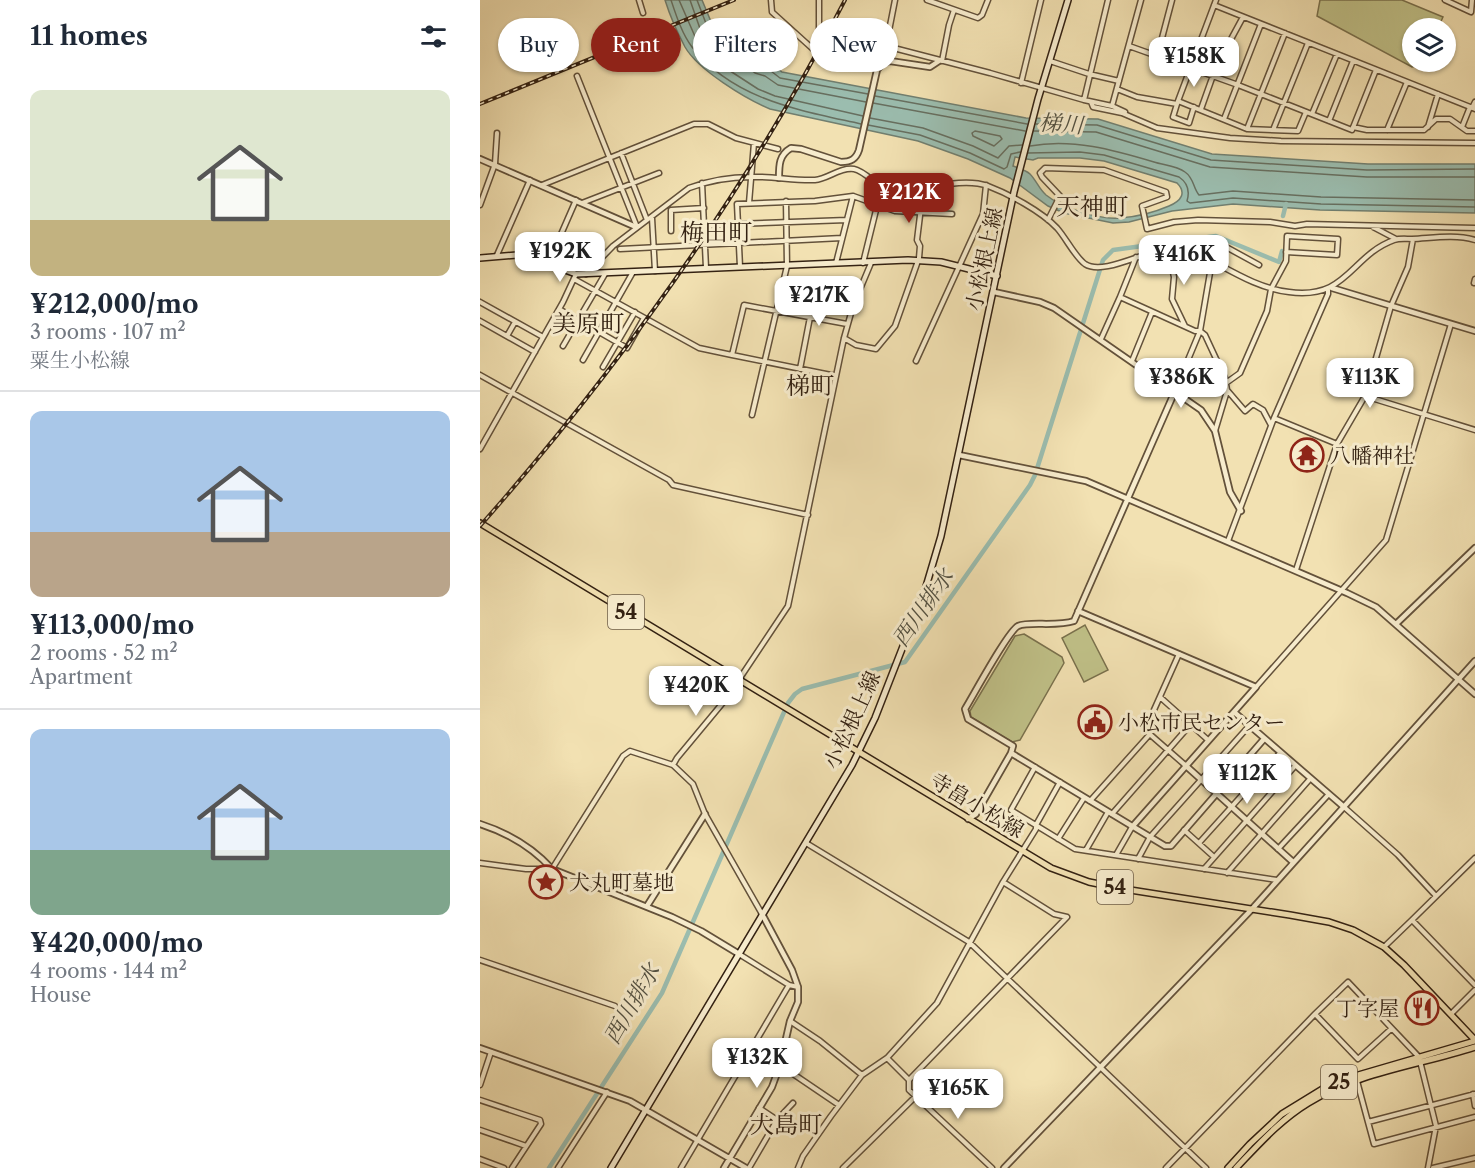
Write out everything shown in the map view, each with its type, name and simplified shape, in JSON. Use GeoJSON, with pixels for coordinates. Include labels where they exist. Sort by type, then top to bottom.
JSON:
{"type":"FeatureCollection","features":[{"type":"Feature","properties":{"kind":"main road","name":"小松根上線"},"geometry":{"type":"LineString","coordinates":[[611,1168],[858,753],[888,685],[925,590],[936,554],[1014,195],[1038,99],[1068,0]]}},
{"type":"Feature","properties":{"kind":"main road"},"geometry":{"type":"LineString","coordinates":[[480,258],[517,255],[548,264],[575,277],[585,274],[706,268],[918,261],[941,262],[997,276]]}},
{"type":"Feature","properties":{"kind":"main road","name":"寺畠小松線"},"geometry":{"type":"LineString","coordinates":[[480,523],[1022,852],[1051,867],[1089,882],[1329,922],[1353,930],[1384,947],[1404,965],[1475,1041]]}},
{"type":"Feature","properties":{"kind":"main road","name":"25"},"geometry":{"type":"LineString","coordinates":[[1236,1168],[1256,1145],[1287,1118],[1326,1093],[1475,1041]]}},
{"type":"Feature","properties":{"kind":"main road","name":"25"},"geometry":{"type":"LineString","coordinates":[[1228,1168],[1274,1121],[1304,1099],[1326,1087],[1355,1076],[1475,1047]]}},
{"type":"Feature","properties":{"kind":"street"},"geometry":{"type":"LineString","coordinates":[[639,0],[643,13]]}},
{"type":"Feature","properties":{"kind":"street"},"geometry":{"type":"LineString","coordinates":[[771,0],[772,12],[810,46]]}},
{"type":"Feature","properties":{"kind":"street"},"geometry":{"type":"LineString","coordinates":[[819,0],[819,18]]}},
{"type":"Feature","properties":{"kind":"street"},"geometry":{"type":"LineString","coordinates":[[895,0],[886,46],[1112,106],[1130,117]]}},
{"type":"Feature","properties":{"kind":"street"},"geometry":{"type":"LineString","coordinates":[[927,0],[978,18],[982,15],[988,0]]}},
{"type":"Feature","properties":{"kind":"street"},"geometry":{"type":"LineString","coordinates":[[1021,83],[1041,0]]}},
{"type":"Feature","properties":{"kind":"street"},"geometry":{"type":"LineString","coordinates":[[1084,100],[1108,0]]}},
{"type":"Feature","properties":{"kind":"street"},"geometry":{"type":"LineString","coordinates":[[1112,106],[1141,0]]}},
{"type":"Feature","properties":{"kind":"street"},"geometry":{"type":"LineString","coordinates":[[1157,57],[1172,0]]}},
{"type":"Feature","properties":{"kind":"street"},"geometry":{"type":"LineString","coordinates":[[1445,0],[1471,12],[1472,0]]}},
{"type":"Feature","properties":{"kind":"street"},"geometry":{"type":"LineString","coordinates":[[1194,107],[1189,123],[1173,117],[1215,3],[1243,17],[1472,108]]}},
{"type":"Feature","properties":{"kind":"street"},"geometry":{"type":"LineString","coordinates":[[779,178],[779,163],[782,156],[791,148],[841,162],[855,159],[876,73],[883,63],[894,62],[930,67],[940,61],[954,10]]}},
{"type":"Feature","properties":{"kind":"street"},"geometry":{"type":"LineString","coordinates":[[1201,109],[1212,76],[1243,17]]}},
{"type":"Feature","properties":{"kind":"street"},"geometry":{"type":"LineString","coordinates":[[1224,119],[1261,24]]}},
{"type":"Feature","properties":{"kind":"street"},"geometry":{"type":"LineString","coordinates":[[1247,129],[1285,33]]}},
{"type":"Feature","properties":{"kind":"street"},"geometry":{"type":"LineString","coordinates":[[1273,130],[1308,42]]}},
{"type":"Feature","properties":{"kind":"street"},"geometry":{"type":"LineString","coordinates":[[1129,46],[1238,85],[1352,130],[1376,70]]}},
{"type":"Feature","properties":{"kind":"street"},"geometry":{"type":"LineString","coordinates":[[1312,114],[1337,54]]}},
{"type":"Feature","properties":{"kind":"street"},"geometry":{"type":"LineString","coordinates":[[1050,61],[1119,81]]}},
{"type":"Feature","properties":{"kind":"street"},"geometry":{"type":"LineString","coordinates":[[1329,121],[1353,61]]}},
{"type":"Feature","properties":{"kind":"street"},"geometry":{"type":"LineString","coordinates":[[577,76],[637,227]]}},
{"type":"Feature","properties":{"kind":"street"},"geometry":{"type":"LineString","coordinates":[[1387,130],[1407,82]]}},
{"type":"Feature","properties":{"kind":"street"},"geometry":{"type":"LineString","coordinates":[[1117,89],[1137,97],[1177,102],[1201,109],[1247,129],[1298,131],[1306,112]]}},
{"type":"Feature","properties":{"kind":"street"},"geometry":{"type":"LineString","coordinates":[[1428,127],[1438,94]]}},
{"type":"Feature","properties":{"kind":"street"},"geometry":{"type":"LineString","coordinates":[[1091,102],[1093,107],[1130,117],[1157,128],[1230,138],[1281,141],[1475,143]]}},
{"type":"Feature","properties":{"kind":"street"},"geometry":{"type":"LineString","coordinates":[[1462,127],[1475,102]]}},
{"type":"Feature","properties":{"kind":"street"},"geometry":{"type":"LineString","coordinates":[[1353,127],[1367,130],[1424,130],[1436,119],[1450,119],[1467,131],[1475,131]]}},
{"type":"Feature","properties":{"kind":"street"},"geometry":{"type":"LineString","coordinates":[[542,185],[694,124],[708,124],[736,138],[778,149]]}},
{"type":"Feature","properties":{"kind":"street"},"geometry":{"type":"LineString","coordinates":[[480,205],[495,164],[497,133]]}},
{"type":"Feature","properties":{"kind":"street"},"geometry":{"type":"LineString","coordinates":[[749,203],[754,143]]}},
{"type":"Feature","properties":{"kind":"street"},"geometry":{"type":"LineString","coordinates":[[621,153],[650,218],[655,271]]}},
{"type":"Feature","properties":{"kind":"street"},"geometry":{"type":"LineString","coordinates":[[480,159],[637,227]]}},
{"type":"Feature","properties":{"kind":"street"},"geometry":{"type":"LineString","coordinates":[[1048,220],[1060,196],[1042,177],[1040,173],[1045,168],[1104,170],[1166,192],[1167,197],[1142,207],[1148,229],[1174,222],[1198,220],[1270,222],[1295,226],[1307,224],[1475,228]]}},
{"type":"Feature","properties":{"kind":"street"},"geometry":{"type":"LineString","coordinates":[[585,274],[613,246],[689,188],[702,183],[750,177],[815,180],[855,169],[884,190],[903,198],[952,184],[971,183],[986,185],[1014,195],[1058,229],[1085,264],[1097,268],[1163,248],[1192,249],[1260,286],[1292,293],[1330,289],[1475,331]]}},
{"type":"Feature","properties":{"kind":"street"},"geometry":{"type":"LineString","coordinates":[[582,203],[659,173]]}},
{"type":"Feature","properties":{"kind":"street"},"geometry":{"type":"LineString","coordinates":[[497,255],[530,180]]}},
{"type":"Feature","properties":{"kind":"street"},"geometry":{"type":"LineString","coordinates":[[702,183],[706,268]]}},
{"type":"Feature","properties":{"kind":"street"},"geometry":{"type":"LineString","coordinates":[[916,361],[983,214],[986,185]]}},
{"type":"Feature","properties":{"kind":"street"},"geometry":{"type":"LineString","coordinates":[[863,263],[877,205],[884,190]]}},
{"type":"Feature","properties":{"kind":"street"},"geometry":{"type":"LineString","coordinates":[[844,338],[856,345],[876,349],[895,326],[918,261],[923,191]]}},
{"type":"Feature","properties":{"kind":"street"},"geometry":{"type":"LineString","coordinates":[[836,264],[853,196]]}},
{"type":"Feature","properties":{"kind":"street"},"geometry":{"type":"LineString","coordinates":[[740,267],[737,204],[815,201],[853,196],[895,211],[952,214]]}},
{"type":"Feature","properties":{"kind":"street"},"geometry":{"type":"LineString","coordinates":[[548,264],[576,200]]}},
{"type":"Feature","properties":{"kind":"street"},"geometry":{"type":"LineString","coordinates":[[752,415],[787,266],[786,201]]}},
{"type":"Feature","properties":{"kind":"street"},"geometry":{"type":"LineString","coordinates":[[671,231],[671,210],[704,208]]}},
{"type":"Feature","properties":{"kind":"street"},"geometry":{"type":"LineString","coordinates":[[705,225],[847,220]]}},
{"type":"Feature","properties":{"kind":"street"},"geometry":{"type":"LineString","coordinates":[[1373,226],[1396,239]]}},
{"type":"Feature","properties":{"kind":"street"},"geometry":{"type":"LineString","coordinates":[[1226,383],[1240,373],[1267,311],[1271,289],[1286,261],[1286,252],[1287,236],[1338,239],[1337,255],[1286,252]]}},
{"type":"Feature","properties":{"kind":"street"},"geometry":{"type":"LineString","coordinates":[[1228,541],[1274,418],[1330,289],[1369,255],[1396,239],[1438,236],[1465,237],[1475,240]]}},
{"type":"Feature","properties":{"kind":"street"},"geometry":{"type":"LineString","coordinates":[[620,249],[842,238]]}},
{"type":"Feature","properties":{"kind":"street"},"geometry":{"type":"LineString","coordinates":[[1296,570],[1337,444],[1365,396],[1391,306],[1408,267],[1413,238]]}},
{"type":"Feature","properties":{"kind":"street"},"geometry":{"type":"LineString","coordinates":[[1196,252],[1203,241],[1217,242],[1258,265]]}},
{"type":"Feature","properties":{"kind":"street"},"geometry":{"type":"LineString","coordinates":[[1172,248],[1170,258],[1174,277],[1172,299],[1185,327]]}},
{"type":"Feature","properties":{"kind":"street"},"geometry":{"type":"LineString","coordinates":[[1101,339],[1136,257]]}},
{"type":"Feature","properties":{"kind":"street"},"geometry":{"type":"LineString","coordinates":[[968,819],[975,814],[1011,753],[1012,746],[968,718],[965,710],[1001,649],[1019,626],[1065,624],[1074,621],[1200,332],[1212,261]]}},
{"type":"Feature","properties":{"kind":"street"},"geometry":{"type":"LineString","coordinates":[[673,765],[739,680],[788,606],[847,324],[871,263]]}},
{"type":"Feature","properties":{"kind":"street"},"geometry":{"type":"LineString","coordinates":[[583,360],[633,272]]}},
{"type":"Feature","properties":{"kind":"street"},"geometry":{"type":"LineString","coordinates":[[563,346],[605,274]]}},
{"type":"Feature","properties":{"kind":"street"},"geometry":{"type":"LineString","coordinates":[[480,449],[575,277],[595,291],[699,348],[836,376]]}},
{"type":"Feature","properties":{"kind":"street"},"geometry":{"type":"LineString","coordinates":[[800,369],[817,281]]}},
{"type":"Feature","properties":{"kind":"street"},"geometry":{"type":"LineString","coordinates":[[994,292],[1040,302],[1054,308],[1201,410],[1215,430],[1230,492],[1240,511]]}},
{"type":"Feature","properties":{"kind":"street"},"geometry":{"type":"LineString","coordinates":[[1120,297],[1205,335],[1227,390],[1215,430]]}},
{"type":"Feature","properties":{"kind":"street"},"geometry":{"type":"LineString","coordinates":[[480,303],[543,338]]}},
{"type":"Feature","properties":{"kind":"street"},"geometry":{"type":"LineString","coordinates":[[732,356],[744,305],[847,324]]}},
{"type":"Feature","properties":{"kind":"street"},"geometry":{"type":"LineString","coordinates":[[559,309],[627,348],[644,318]]}},
{"type":"Feature","properties":{"kind":"street"},"geometry":{"type":"LineString","coordinates":[[1132,361],[1152,311]]}},
{"type":"Feature","properties":{"kind":"street"},"geometry":{"type":"LineString","coordinates":[[603,367],[635,312]]}},
{"type":"Feature","properties":{"kind":"street"},"geometry":{"type":"LineString","coordinates":[[480,321],[535,352]]}},
{"type":"Feature","properties":{"kind":"street"},"geometry":{"type":"LineString","coordinates":[[507,336],[515,322]]}},
{"type":"Feature","properties":{"kind":"street"},"geometry":{"type":"LineString","coordinates":[[1116,855],[1132,827],[1185,765],[1386,540],[1451,324]]}},
{"type":"Feature","properties":{"kind":"street"},"geometry":{"type":"LineString","coordinates":[[480,375],[669,480],[673,485],[808,515]]}},
{"type":"Feature","properties":{"kind":"street"},"geometry":{"type":"LineString","coordinates":[[1227,390],[1245,411],[1253,404],[1263,410],[1272,425]]}},
{"type":"Feature","properties":{"kind":"street"},"geometry":{"type":"LineString","coordinates":[[1365,396],[1475,430]]}},
{"type":"Feature","properties":{"kind":"street"},"geometry":{"type":"LineString","coordinates":[[1274,418],[1337,444]]}},
{"type":"Feature","properties":{"kind":"street"},"geometry":{"type":"LineString","coordinates":[[959,455],[1086,481],[1342,590],[1376,607],[1475,694]]}},
{"type":"Feature","properties":{"kind":"street"},"geometry":{"type":"LineString","coordinates":[[1396,624],[1475,548]]}},
{"type":"Feature","properties":{"kind":"street"},"geometry":{"type":"LineString","coordinates":[[1078,611],[1256,687]]}},
{"type":"Feature","properties":{"kind":"street"},"geometry":{"type":"LineString","coordinates":[[1179,654],[1145,730],[1293,862]]}},
{"type":"Feature","properties":{"kind":"street"},"geometry":{"type":"LineString","coordinates":[[1004,1168],[1252,909],[1475,662]]}},
{"type":"Feature","properties":{"kind":"street"},"geometry":{"type":"LineString","coordinates":[[1160,697],[1208,740]]}},
{"type":"Feature","properties":{"kind":"street"},"geometry":{"type":"LineString","coordinates":[[1234,712],[1398,855],[1437,896]]}},
{"type":"Feature","properties":{"kind":"street"},"geometry":{"type":"LineString","coordinates":[[1086,850],[1110,813],[1191,724]]}},
{"type":"Feature","properties":{"kind":"street"},"geometry":{"type":"LineString","coordinates":[[1138,859],[1150,837],[1249,726]]}},
{"type":"Feature","properties":{"kind":"street"},"geometry":{"type":"LineString","coordinates":[[1090,801],[1150,734]]}},
{"type":"Feature","properties":{"kind":"street"},"geometry":{"type":"LineString","coordinates":[[1011,753],[1132,827],[1165,846],[1171,846],[1264,739]]}},
{"type":"Feature","properties":{"kind":"street"},"geometry":{"type":"LineString","coordinates":[[552,869],[623,756],[630,750],[673,765],[693,784],[705,814],[762,914],[792,970],[798,987],[798,1002],[790,1021],[780,1065],[772,1087],[724,1168]]}},
{"type":"Feature","properties":{"kind":"street"},"geometry":{"type":"LineString","coordinates":[[1199,843],[1280,753]]}},
{"type":"Feature","properties":{"kind":"street"},"geometry":{"type":"LineString","coordinates":[[1203,870],[1295,766]]}},
{"type":"Feature","properties":{"kind":"street"},"geometry":{"type":"LineString","coordinates":[[1035,767],[1011,810],[1075,849],[1276,880]]}},
{"type":"Feature","properties":{"kind":"street"},"geometry":{"type":"LineString","coordinates":[[1226,874],[1310,779]]}},
{"type":"Feature","properties":{"kind":"street"},"geometry":{"type":"LineString","coordinates":[[798,1168],[803,1156],[862,1075],[887,1058],[937,1003],[1002,882],[1036,829],[1036,825],[1060,782]]}},
{"type":"Feature","properties":{"kind":"street"},"geometry":{"type":"LineString","coordinates":[[1278,849],[1328,795]]}},
{"type":"Feature","properties":{"kind":"street"},"geometry":{"type":"LineString","coordinates":[[1058,839],[1084,798]]}},
{"type":"Feature","properties":{"kind":"street"},"geometry":{"type":"LineString","coordinates":[[647,906],[705,814]]}},
{"type":"Feature","properties":{"kind":"street"},"geometry":{"type":"LineString","coordinates":[[480,824],[511,835],[552,869]]}},
{"type":"Feature","properties":{"kind":"street"},"geometry":{"type":"LineString","coordinates":[[1184,830],[1214,857]]}},
{"type":"Feature","properties":{"kind":"street"},"geometry":{"type":"LineString","coordinates":[[806,843],[969,942],[1206,1168]]}},
{"type":"Feature","properties":{"kind":"street"},"geometry":{"type":"LineString","coordinates":[[1384,947],[1475,858]]}},
{"type":"Feature","properties":{"kind":"street"},"geometry":{"type":"LineString","coordinates":[[480,863],[526,869],[552,869],[647,906],[701,931],[789,985],[798,987]]}},
{"type":"Feature","properties":{"kind":"street"},"geometry":{"type":"LineString","coordinates":[[992,1168],[909,1090],[909,1080],[1067,917],[1054,914],[1002,882]]}},
{"type":"Feature","properties":{"kind":"street"},"geometry":{"type":"LineString","coordinates":[[1412,920],[1475,985]]}},
{"type":"Feature","properties":{"kind":"street"},"geometry":{"type":"LineString","coordinates":[[480,960],[615,1006]]}},
{"type":"Feature","properties":{"kind":"street"},"geometry":{"type":"LineString","coordinates":[[1166,1168],[1348,982],[1420,1060],[1436,1126],[1428,1168]]}},
{"type":"Feature","properties":{"kind":"street"},"geometry":{"type":"LineString","coordinates":[[681,1168],[789,985]]}},
{"type":"Feature","properties":{"kind":"street"},"geometry":{"type":"LineString","coordinates":[[1451,1014],[1475,990]]}},
{"type":"Feature","properties":{"kind":"street"},"geometry":{"type":"LineString","coordinates":[[1315,1014],[1358,1059],[1391,1029]]}},
{"type":"Feature","properties":{"kind":"street"},"geometry":{"type":"LineString","coordinates":[[790,1021],[820,1041],[862,1075]]}},
{"type":"Feature","properties":{"kind":"street"},"geometry":{"type":"LineString","coordinates":[[480,1048],[595,1088],[647,1109],[747,1168],[777,1120],[793,1103]]}},
{"type":"Feature","properties":{"kind":"street"},"geometry":{"type":"LineString","coordinates":[[480,1085],[491,1052]]}},
{"type":"Feature","properties":{"kind":"street"},"geometry":{"type":"LineString","coordinates":[[887,1058],[909,1080]]}},
{"type":"Feature","properties":{"kind":"street"},"geometry":{"type":"LineString","coordinates":[[780,1065],[839,1105]]}},
{"type":"Feature","properties":{"kind":"street"},"geometry":{"type":"LineString","coordinates":[[1357,1081],[1374,1144],[1475,1117]]}},
{"type":"Feature","properties":{"kind":"street"},"geometry":{"type":"LineString","coordinates":[[558,1168],[605,1092]]}},
{"type":"Feature","properties":{"kind":"street"},"geometry":{"type":"LineString","coordinates":[[1368,1122],[1474,1094],[1475,1106]]}},
{"type":"Feature","properties":{"kind":"street"},"geometry":{"type":"LineString","coordinates":[[843,1168],[916,1096]]}},
{"type":"Feature","properties":{"kind":"street"},"geometry":{"type":"LineString","coordinates":[[480,1100],[540,1120],[541,1124],[512,1168]]}},
{"type":"Feature","properties":{"kind":"street"},"geometry":{"type":"LineString","coordinates":[[759,1108],[777,1120]]}},
{"type":"Feature","properties":{"kind":"street"},"geometry":{"type":"LineString","coordinates":[[480,1130],[526,1146]]}},
{"type":"Feature","properties":{"kind":"street"},"geometry":{"type":"LineString","coordinates":[[1433,1168],[1475,1158]]}},
{"type":"Feature","properties":{"kind":"street"},"geometry":{"type":"LineString","coordinates":[[480,1160],[504,1168]]}},
{"type":"Feature","properties":{"kind":"green space"},"geometry":{"type":"Polygon","coordinates":[[[1320,0],[1402,0],[1443,17],[1402,18],[1402,62],[1317,16],[1320,0]]]}},
{"type":"Feature","properties":{"kind":"green space"},"geometry":{"type":"Polygon","coordinates":[[[1085,625],[1108,670],[1084,682],[1062,638],[1085,625]]]}},
{"type":"Feature","properties":{"kind":"green space"},"geometry":{"type":"Polygon","coordinates":[[[1024,634],[1062,657],[1064,663],[1020,740],[1012,742],[971,717],[970,711],[1015,636],[1024,634]]]}},
{"type":"Feature","properties":{"kind":"water"},"geometry":{"type":"Polygon","coordinates":[[[665,0],[702,0],[710,18],[693,18],[693,58],[681,40],[681,18],[671,18],[665,0]]]}},
{"type":"Feature","properties":{"kind":"water","name":"梯川"},"geometry":{"type":"Polygon","coordinates":[[[709,72],[782,72],[1026,118],[1098,119],[1212,154],[1368,164],[1475,164],[1475,213],[1320,210],[1233,204],[1172,211],[1129,222],[1113,223],[1064,213],[1048,206],[1010,178],[968,159],[918,141],[770,109],[736,91],[709,72]],[[1015,157],[1013,166],[1030,174],[1044,193],[1053,200],[1071,209],[1092,215],[1120,218],[1145,214],[1173,204],[1182,193],[1177,183],[1104,161],[1080,158],[1033,160],[1015,157]]]}},
{"type":"Feature","properties":{"kind":"waterway","name":"西川排水"},"geometry":{"type":"LineString","coordinates":[[1283,216],[1286,204]]}},
{"type":"Feature","properties":{"kind":"waterway","name":"西川排水"},"geometry":{"type":"LineString","coordinates":[[549,1168],[662,993],[788,703],[802,689],[905,662],[1030,485],[1103,260],[1113,250],[1216,236],[1279,262],[1282,251]]}},
{"type":"Feature","properties":{"kind":"railway"},"geometry":{"type":"LineString","coordinates":[[480,104],[734,0]]}},
{"type":"Feature","properties":{"kind":"railway"},"geometry":{"type":"LineString","coordinates":[[480,526],[583,403],[679,274],[767,140],[845,0]]}},
{"type":"Feature","properties":{"kind":"place","name":"八幡神社"},"geometry":{"type":"Point","coordinates":[1307,455]}},
{"type":"Feature","properties":{"kind":"place","name":"小松市民センター"},"geometry":{"type":"Point","coordinates":[1095,722]}},
{"type":"Feature","properties":{"kind":"place","name":"犬丸町墓地"},"geometry":{"type":"Point","coordinates":[546,882]}},
{"type":"Feature","properties":{"kind":"place","name":"丁字屋"},"geometry":{"type":"Point","coordinates":[1422,1008]}},
{"type":"Feature","properties":{"kind":"district","name":"天神町"},"geometry":{"type":"Point","coordinates":[1092,206]}},
{"type":"Feature","properties":{"kind":"district","name":"梅田町"},"geometry":{"type":"Point","coordinates":[716,232]}},
{"type":"Feature","properties":{"kind":"district","name":"美原町"},"geometry":{"type":"Point","coordinates":[588,323]}},
{"type":"Feature","properties":{"kind":"district","name":"梯町"},"geometry":{"type":"Point","coordinates":[810,385]}},
{"type":"Feature","properties":{"kind":"district","name":"大島町"},"geometry":{"type":"Point","coordinates":[786,1124]}}]}
